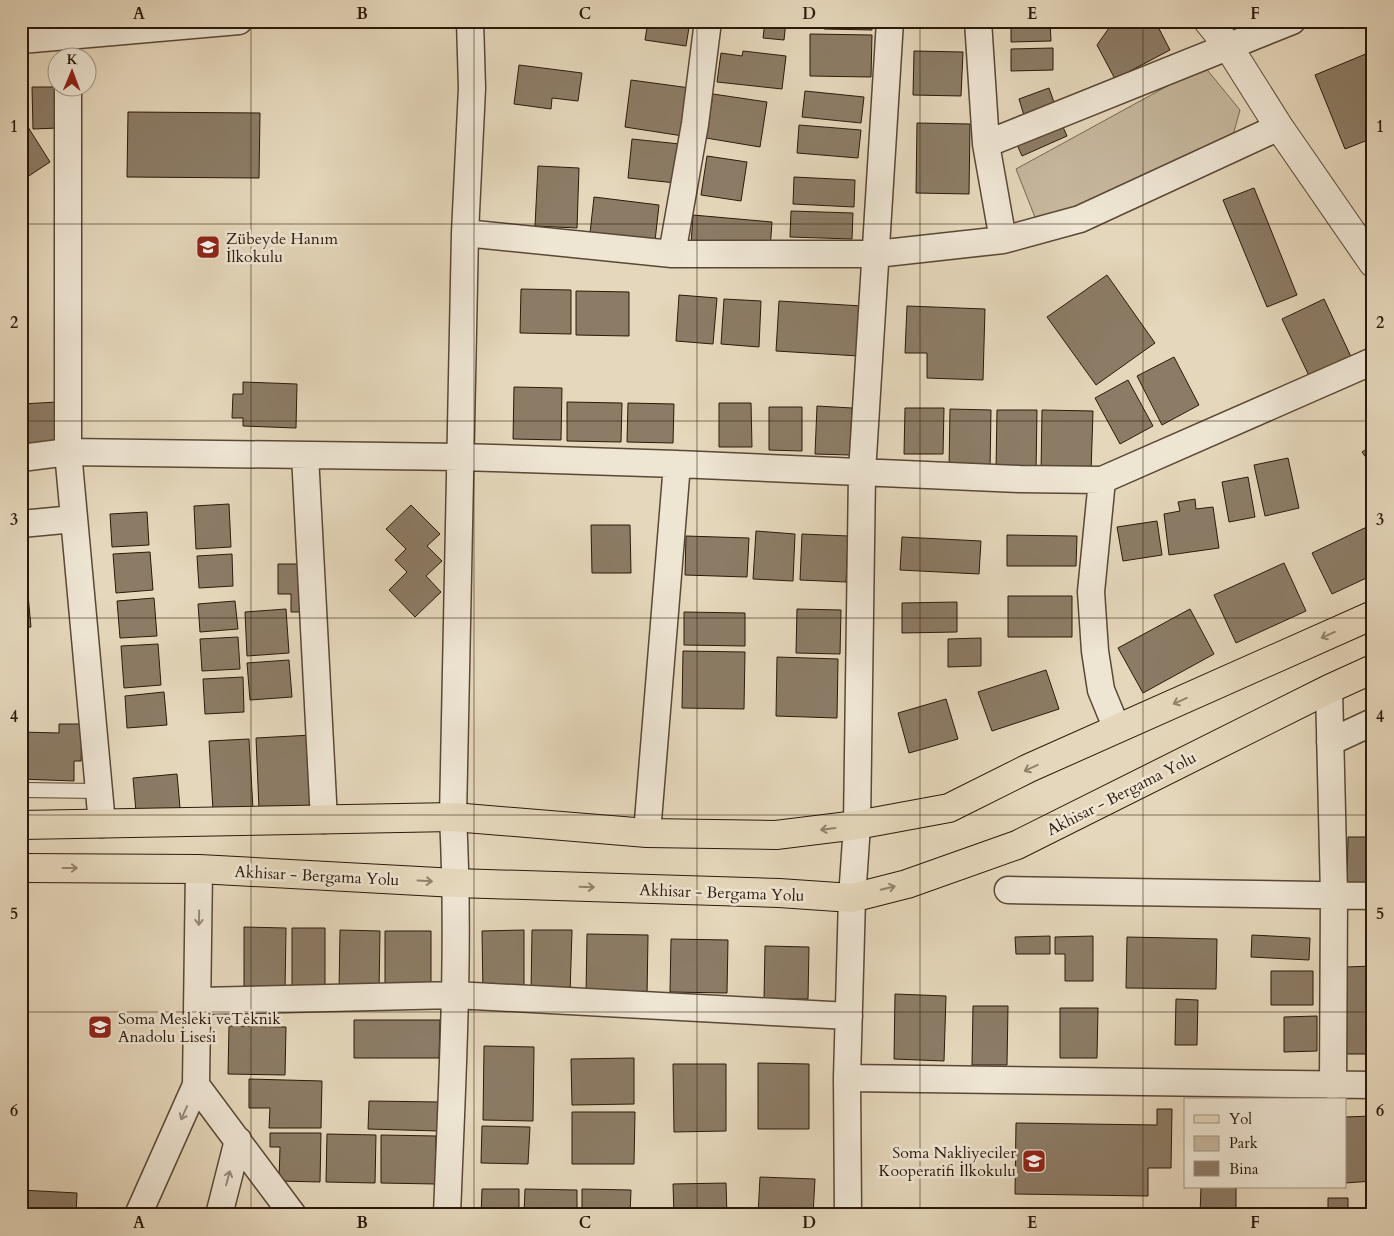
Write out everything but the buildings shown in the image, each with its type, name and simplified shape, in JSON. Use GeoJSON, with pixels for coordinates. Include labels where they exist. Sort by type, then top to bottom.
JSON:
{"type":"FeatureCollection","features":[{"type":"Feature","properties":{"kind":"main road"},"geometry":{"type":"LineString","coordinates":[[21,826],[453,817],[647,833],[776,834],[857,825],[949,808],[1029,768],[1373,615]]}},
{"type":"Feature","properties":{"kind":"main road","name":"Akhisar - Bergama Yolu"},"geometry":{"type":"LineString","coordinates":[[21,868],[199,869],[456,883],[779,893],[852,898],[907,884],[1016,845],[1329,689],[1373,669]]}},
{"type":"Feature","properties":{"kind":"street"},"geometry":{"type":"LineString","coordinates":[[21,40],[68,38],[240,21]]}},
{"type":"Feature","properties":{"kind":"street"},"geometry":{"type":"LineString","coordinates":[[447,1215],[455,995],[456,883],[453,817],[465,232],[472,88],[470,21]]}},
{"type":"Feature","properties":{"kind":"street"},"geometry":{"type":"LineString","coordinates":[[672,254],[696,124],[708,21]]}},
{"type":"Feature","properties":{"kind":"street"},"geometry":{"type":"LineString","coordinates":[[848,1215],[847,1078],[852,898],[857,825],[862,472],[890,21]]}},
{"type":"Feature","properties":{"kind":"street"},"geometry":{"type":"LineString","coordinates":[[978,21],[986,144],[1003,240]]}},
{"type":"Feature","properties":{"kind":"street"},"geometry":{"type":"LineString","coordinates":[[1208,21],[1228,46],[1279,127],[1373,264]]}},
{"type":"Feature","properties":{"kind":"street"},"geometry":{"type":"LineString","coordinates":[[986,144],[1292,21]]}},
{"type":"Feature","properties":{"kind":"street"},"geometry":{"type":"LineString","coordinates":[[68,98],[68,452],[102,824]]}},
{"type":"Feature","properties":{"kind":"street"},"geometry":{"type":"LineString","coordinates":[[465,232],[672,254],[876,254],[1003,240],[1080,219],[1279,127]]}},
{"type":"Feature","properties":{"kind":"street"},"geometry":{"type":"LineString","coordinates":[[21,458],[68,452],[460,457],[677,464],[1020,479],[1102,480],[1373,360]]}},
{"type":"Feature","properties":{"kind":"street"},"geometry":{"type":"LineString","coordinates":[[305,455],[324,820]]}},
{"type":"Feature","properties":{"kind":"street"},"geometry":{"type":"LineString","coordinates":[[647,833],[677,464]]}},
{"type":"Feature","properties":{"kind":"street"},"geometry":{"type":"LineString","coordinates":[[1102,480],[1092,592],[1095,651],[1101,690],[1117,729]]}},
{"type":"Feature","properties":{"kind":"street"},"geometry":{"type":"LineString","coordinates":[[21,524],[74,519]]}},
{"type":"Feature","properties":{"kind":"street"},"geometry":{"type":"LineString","coordinates":[[1329,689],[1334,895],[1333,1086]]}},
{"type":"Feature","properties":{"kind":"street"},"geometry":{"type":"LineString","coordinates":[[1330,742],[1373,722]]}},
{"type":"Feature","properties":{"kind":"street"},"geometry":{"type":"LineString","coordinates":[[138,1215],[196,1085],[199,869]]}},
{"type":"Feature","properties":{"kind":"street"},"geometry":{"type":"LineString","coordinates":[[1008,890],[1373,896]]}},
{"type":"Feature","properties":{"kind":"street"},"geometry":{"type":"LineString","coordinates":[[198,1001],[455,995],[850,1016]]}},
{"type":"Feature","properties":{"kind":"street"},"geometry":{"type":"LineString","coordinates":[[847,1078],[1333,1086],[1373,1085]]}},
{"type":"Feature","properties":{"kind":"street"},"geometry":{"type":"LineString","coordinates":[[196,1085],[293,1215]]}},
{"type":"Feature","properties":{"kind":"street"},"geometry":{"type":"LineString","coordinates":[[219,1215],[238,1140]]}},
{"type":"Feature","properties":{"kind":"lane"},"geometry":{"type":"LineString","coordinates":[[21,790],[99,791]]}},
{"type":"Feature","properties":{"kind":"green space"},"geometry":{"type":"Polygon","coordinates":[[[1204,66],[1240,110],[1233,135],[1038,225],[1016,169],[1204,66]]]}},
{"type":"Feature","properties":{"kind":"place","name":"Zübeyde Hanım İlkokulu"},"geometry":{"type":"Point","coordinates":[208,247]}},
{"type":"Feature","properties":{"kind":"place","name":"Soma Mesleki veTeknik Anadolu Lisesi"},"geometry":{"type":"Point","coordinates":[100,1027]}},
{"type":"Feature","properties":{"kind":"place","name":"Soma Nakliyeciler Kooperatifi İlkokulu"},"geometry":{"type":"Point","coordinates":[1034,1161]}}]}
